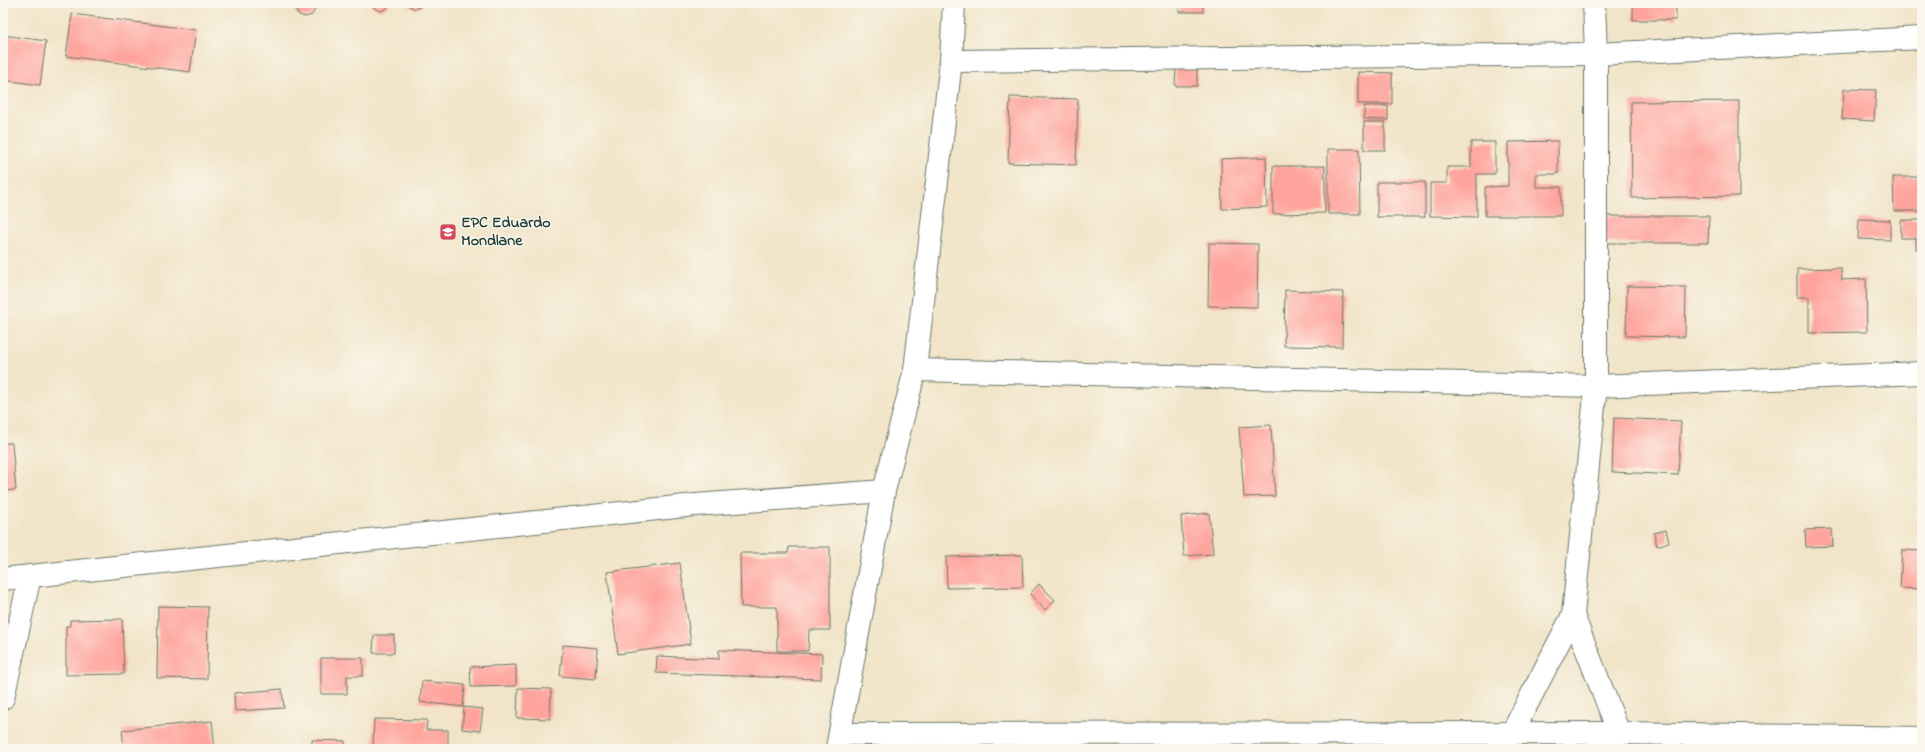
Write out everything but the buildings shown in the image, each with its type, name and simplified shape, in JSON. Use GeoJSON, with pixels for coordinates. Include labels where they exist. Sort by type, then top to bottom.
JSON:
{"type":"FeatureCollection","features":[{"type":"Feature","properties":{"kind":"street"},"geometry":{"type":"LineString","coordinates":[[954,3],[951,61],[915,370],[884,491],[838,742],[1506,741],[1619,733],[1891,744],[1922,738]]}},
{"type":"Feature","properties":{"kind":"street"},"geometry":{"type":"LineString","coordinates":[[1506,741],[1573,616],[1596,386],[1596,54],[1594,3]]}},
{"type":"Feature","properties":{"kind":"street"},"geometry":{"type":"LineString","coordinates":[[951,61],[1596,54],[1922,38]]}},
{"type":"Feature","properties":{"kind":"street"},"geometry":{"type":"LineString","coordinates":[[915,370],[1596,386],[1922,373]]}},
{"type":"Feature","properties":{"kind":"street"},"geometry":{"type":"LineString","coordinates":[[3,579],[672,508],[884,491]]}},
{"type":"Feature","properties":{"kind":"street"},"geometry":{"type":"LineString","coordinates":[[3,698],[30,576]]}},
{"type":"Feature","properties":{"kind":"street"},"geometry":{"type":"LineString","coordinates":[[1573,616],[1619,733]]}},
{"type":"Feature","properties":{"kind":"place","name":"EPC Eduardo Mondlane"},"geometry":{"type":"Point","coordinates":[448,232]}}]}
